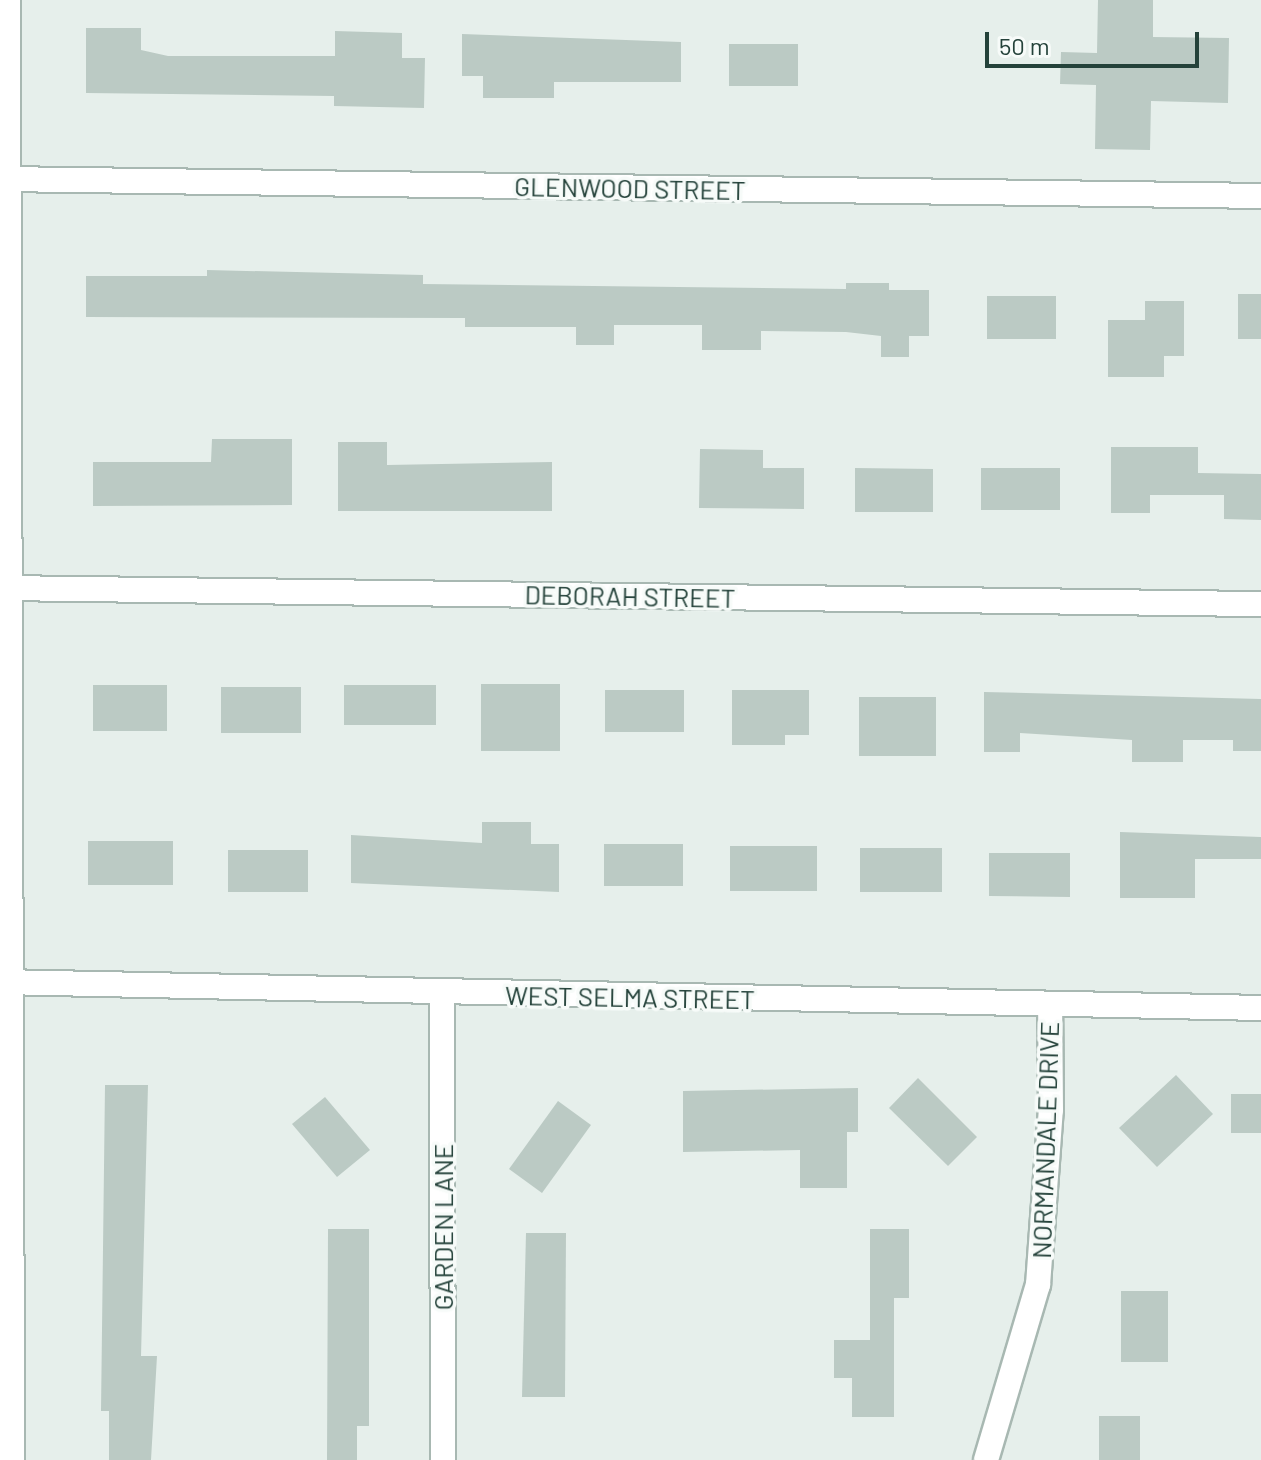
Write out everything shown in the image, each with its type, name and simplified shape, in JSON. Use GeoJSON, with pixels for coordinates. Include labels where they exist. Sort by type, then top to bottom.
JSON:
{"type":"FeatureCollection","features":[{"type":"Feature","properties":{"kind":"street"},"geometry":{"type":"LineString","coordinates":[[8,0],[4,179],[5,982],[12,1460]]}},
{"type":"Feature","properties":{"kind":"street","name":"GLENWOOD STREET"},"geometry":{"type":"LineString","coordinates":[[4,179],[1261,196]]}},
{"type":"Feature","properties":{"kind":"street","name":"DEBORAH STREET"},"geometry":{"type":"LineString","coordinates":[[4,588],[1261,604]]}},
{"type":"Feature","properties":{"kind":"street","name":"WEST SELMA STREET"},"geometry":{"type":"LineString","coordinates":[[5,982],[1261,1008]]}},
{"type":"Feature","properties":{"kind":"street","name":"GARDEN LANE"},"geometry":{"type":"LineString","coordinates":[[442,993],[443,1460]]}},
{"type":"Feature","properties":{"kind":"street","name":"NORMANDALE DRIVE"},"geometry":{"type":"LineString","coordinates":[[986,1460],[1038,1285],[1051,1125],[1050,1004]]}},
{"type":"Feature","properties":{"kind":"building"},"geometry":{"type":"Polygon","coordinates":[[[1098,0],[1153,0],[1153,37],[1229,38],[1228,103],[1151,101],[1150,150],[1095,149],[1096,85],[1060,84],[1061,52],[1097,53],[1098,0]]]}},
{"type":"Feature","properties":{"kind":"building"},"geometry":{"type":"Polygon","coordinates":[[[86,28],[141,28],[141,50],[168,56],[335,56],[335,31],[402,33],[402,58],[425,58],[424,108],[334,106],[334,96],[86,93],[86,28]]]}},
{"type":"Feature","properties":{"kind":"building"},"geometry":{"type":"Polygon","coordinates":[[[462,34],[681,42],[681,82],[554,82],[554,98],[483,98],[483,76],[462,76],[462,34]]]}},
{"type":"Feature","properties":{"kind":"building"},"geometry":{"type":"Polygon","coordinates":[[[729,44],[798,44],[798,86],[729,86],[729,44]]]}},
{"type":"Feature","properties":{"kind":"building"},"geometry":{"type":"Polygon","coordinates":[[[207,270],[423,275],[423,284],[846,289],[846,283],[889,283],[889,290],[929,290],[929,336],[909,336],[909,357],[881,357],[881,336],[846,332],[761,331],[761,350],[702,350],[702,325],[614,325],[614,345],[576,345],[576,327],[465,327],[465,318],[86,317],[86,276],[207,276],[207,270]]]}},
{"type":"Feature","properties":{"kind":"building"},"geometry":{"type":"Polygon","coordinates":[[[1238,294],[1261,294],[1261,339],[1238,339],[1238,294]]]}},
{"type":"Feature","properties":{"kind":"building"},"geometry":{"type":"Polygon","coordinates":[[[987,296],[1056,296],[1056,339],[987,339],[987,296]]]}},
{"type":"Feature","properties":{"kind":"building"},"geometry":{"type":"Polygon","coordinates":[[[1145,301],[1184,301],[1184,356],[1164,356],[1164,377],[1108,377],[1108,320],[1145,320],[1145,301]]]}},
{"type":"Feature","properties":{"kind":"building"},"geometry":{"type":"Polygon","coordinates":[[[212,439],[292,439],[292,505],[93,506],[93,462],[211,462],[212,439]]]}},
{"type":"Feature","properties":{"kind":"building"},"geometry":{"type":"Polygon","coordinates":[[[338,442],[387,442],[387,465],[552,462],[552,511],[338,511],[338,442]]]}},
{"type":"Feature","properties":{"kind":"building"},"geometry":{"type":"Polygon","coordinates":[[[1111,447],[1198,447],[1198,473],[1261,474],[1261,520],[1224,519],[1224,495],[1150,495],[1150,513],[1111,513],[1111,447]]]}},
{"type":"Feature","properties":{"kind":"building"},"geometry":{"type":"Polygon","coordinates":[[[700,449],[763,450],[763,468],[804,468],[804,509],[699,508],[700,449]]]}},
{"type":"Feature","properties":{"kind":"building"},"geometry":{"type":"Polygon","coordinates":[[[855,468],[933,469],[933,512],[855,512],[855,468]]]}},
{"type":"Feature","properties":{"kind":"building"},"geometry":{"type":"Polygon","coordinates":[[[981,468],[1060,468],[1060,510],[981,510],[981,468]]]}},
{"type":"Feature","properties":{"kind":"building"},"geometry":{"type":"Polygon","coordinates":[[[481,684],[560,684],[560,751],[481,751],[481,684]]]}},
{"type":"Feature","properties":{"kind":"building"},"geometry":{"type":"Polygon","coordinates":[[[93,685],[167,685],[167,731],[93,731],[93,685]]]}},
{"type":"Feature","properties":{"kind":"building"},"geometry":{"type":"Polygon","coordinates":[[[344,685],[436,685],[436,725],[344,725],[344,685]]]}},
{"type":"Feature","properties":{"kind":"building"},"geometry":{"type":"Polygon","coordinates":[[[221,687],[301,687],[301,733],[221,733],[221,687]]]}},
{"type":"Feature","properties":{"kind":"building"},"geometry":{"type":"Polygon","coordinates":[[[605,690],[684,690],[684,732],[605,732],[605,690]]]}},
{"type":"Feature","properties":{"kind":"building"},"geometry":{"type":"Polygon","coordinates":[[[732,690],[809,690],[809,735],[785,735],[785,745],[732,745],[732,690]]]}},
{"type":"Feature","properties":{"kind":"building"},"geometry":{"type":"Polygon","coordinates":[[[984,692],[1261,699],[1261,751],[1233,751],[1233,740],[1183,740],[1183,762],[1132,762],[1132,740],[1020,733],[1020,752],[984,752],[984,692]]]}},
{"type":"Feature","properties":{"kind":"building"},"geometry":{"type":"Polygon","coordinates":[[[859,697],[936,697],[936,756],[859,756],[859,697]]]}},
{"type":"Feature","properties":{"kind":"building"},"geometry":{"type":"Polygon","coordinates":[[[482,822],[531,822],[531,844],[559,844],[559,892],[351,883],[351,835],[482,843],[482,822]]]}},
{"type":"Feature","properties":{"kind":"building"},"geometry":{"type":"Polygon","coordinates":[[[1120,832],[1261,837],[1261,859],[1195,859],[1195,898],[1120,898],[1120,832]]]}},
{"type":"Feature","properties":{"kind":"building"},"geometry":{"type":"Polygon","coordinates":[[[88,841],[173,841],[173,885],[88,885],[88,841]]]}},
{"type":"Feature","properties":{"kind":"building"},"geometry":{"type":"Polygon","coordinates":[[[604,844],[683,844],[683,886],[604,886],[604,844]]]}},
{"type":"Feature","properties":{"kind":"building"},"geometry":{"type":"Polygon","coordinates":[[[730,846],[817,846],[817,891],[730,891],[730,846]]]}},
{"type":"Feature","properties":{"kind":"building"},"geometry":{"type":"Polygon","coordinates":[[[860,848],[942,848],[942,892],[860,892],[860,848]]]}},
{"type":"Feature","properties":{"kind":"building"},"geometry":{"type":"Polygon","coordinates":[[[228,850],[308,850],[308,892],[228,892],[228,850]]]}},
{"type":"Feature","properties":{"kind":"building"},"geometry":{"type":"Polygon","coordinates":[[[989,853],[1070,853],[1070,897],[989,896],[989,853]]]}},
{"type":"Feature","properties":{"kind":"building"},"geometry":{"type":"Polygon","coordinates":[[[1176,1075],[1213,1114],[1157,1167],[1119,1128],[1176,1075]]]}},
{"type":"Feature","properties":{"kind":"building"},"geometry":{"type":"Polygon","coordinates":[[[918,1078],[977,1137],[948,1166],[889,1108],[918,1078]]]}},
{"type":"Feature","properties":{"kind":"building"},"geometry":{"type":"Polygon","coordinates":[[[105,1085],[148,1085],[141,1356],[157,1356],[151,1460],[109,1460],[109,1411],[101,1411],[105,1085]]]}},
{"type":"Feature","properties":{"kind":"building"},"geometry":{"type":"Polygon","coordinates":[[[858,1088],[858,1132],[847,1132],[847,1188],[800,1188],[800,1150],[683,1152],[683,1091],[858,1088]]]}},
{"type":"Feature","properties":{"kind":"building"},"geometry":{"type":"Polygon","coordinates":[[[1231,1094],[1261,1094],[1261,1133],[1231,1133],[1231,1094]]]}},
{"type":"Feature","properties":{"kind":"building"},"geometry":{"type":"Polygon","coordinates":[[[325,1097],[370,1150],[337,1177],[292,1124],[325,1097]]]}},
{"type":"Feature","properties":{"kind":"building"},"geometry":{"type":"Polygon","coordinates":[[[558,1101],[591,1125],[542,1193],[509,1169],[558,1101]]]}},
{"type":"Feature","properties":{"kind":"building"},"geometry":{"type":"Polygon","coordinates":[[[328,1229],[369,1229],[369,1426],[357,1426],[357,1460],[327,1460],[328,1229]]]}},
{"type":"Feature","properties":{"kind":"building"},"geometry":{"type":"Polygon","coordinates":[[[870,1229],[909,1229],[909,1298],[894,1298],[894,1417],[852,1417],[852,1378],[834,1378],[834,1340],[870,1340],[870,1229]]]}},
{"type":"Feature","properties":{"kind":"building"},"geometry":{"type":"Polygon","coordinates":[[[526,1233],[566,1233],[565,1397],[522,1397],[526,1233]]]}},
{"type":"Feature","properties":{"kind":"building"},"geometry":{"type":"Polygon","coordinates":[[[1121,1291],[1168,1291],[1168,1362],[1121,1362],[1121,1291]]]}},
{"type":"Feature","properties":{"kind":"building"},"geometry":{"type":"Polygon","coordinates":[[[1099,1416],[1140,1416],[1140,1460],[1099,1460],[1099,1416]]]}}]}
